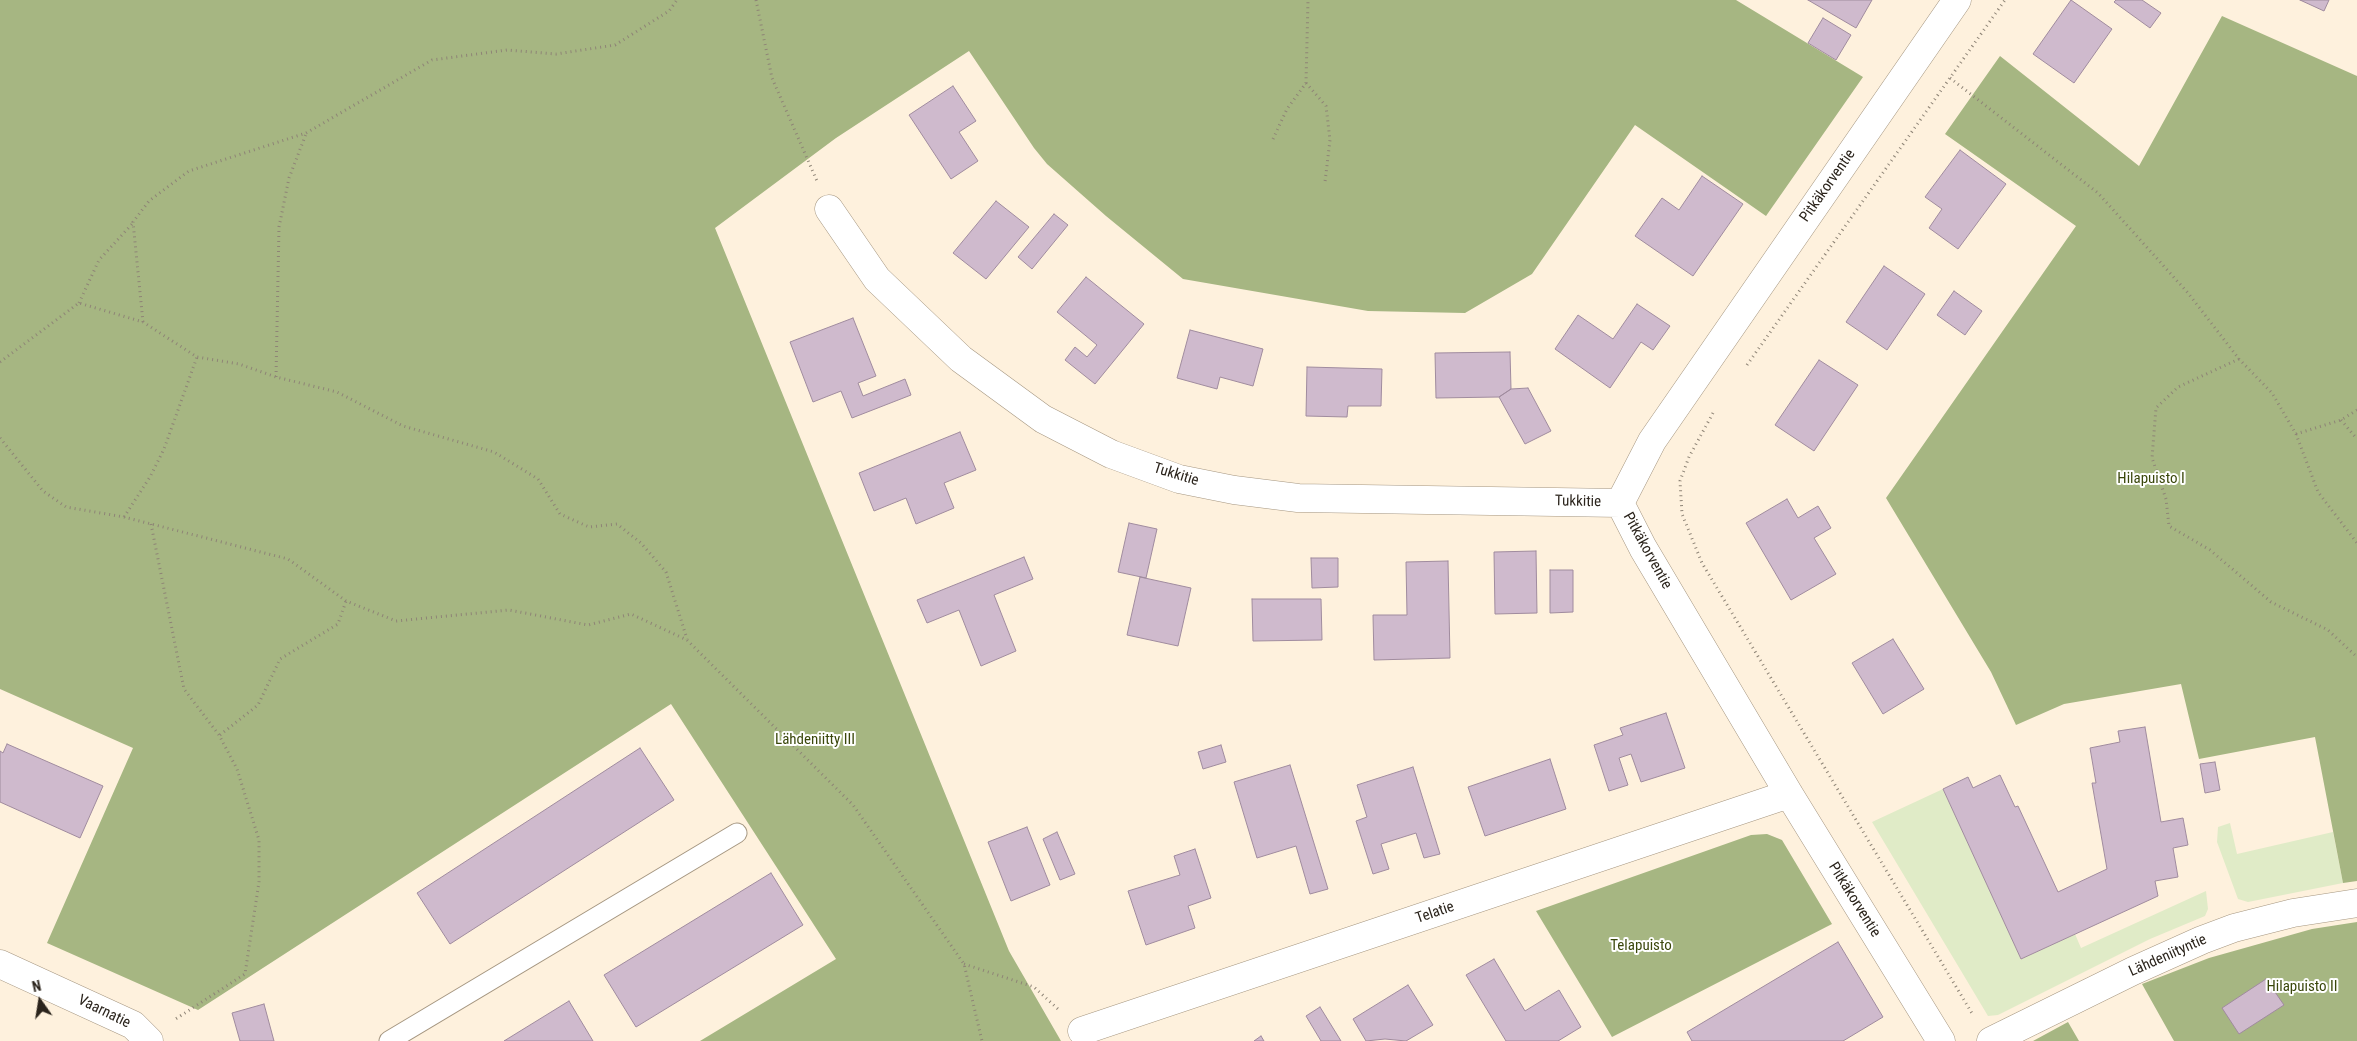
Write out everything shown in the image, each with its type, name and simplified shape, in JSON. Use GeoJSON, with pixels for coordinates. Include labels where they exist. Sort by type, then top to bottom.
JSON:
{"type":"FeatureCollection","features":[{"type":"Feature","properties":{"kind":"street","name":"Pitkäkorventie"},"geometry":{"type":"LineString","coordinates":[[1940,1041],[1789,794],[1644,548],[1620,503],[1652,441],[1956,0]]}},
{"type":"Feature","properties":{"kind":"street","name":"Tukkitie"},"geometry":{"type":"LineString","coordinates":[[829,209],[877,279],[961,358],[1043,419],[1111,454],[1179,478],[1234,490],[1298,498],[1620,503]]}},
{"type":"Feature","properties":{"kind":"street","name":"Telatie"},"geometry":{"type":"LineString","coordinates":[[1082,1031],[1789,794]]}},
{"type":"Feature","properties":{"kind":"street","name":"Lähdeniityntie"},"geometry":{"type":"LineString","coordinates":[[1990,1041],[2133,971],[2202,940],[2234,928],[2293,913],[2357,903]]}},
{"type":"Feature","properties":{"kind":"street","name":"Vaarnatie"},"geometry":{"type":"LineString","coordinates":[[0,964],[133,1025],[148,1039]]}},
{"type":"Feature","properties":{"kind":"lane"},"geometry":{"type":"LineString","coordinates":[[390,1041],[737,833]]}},
{"type":"Feature","properties":{"kind":"path"},"geometry":{"type":"LineString","coordinates":[[0,362],[26,345],[79,303],[99,260],[149,201],[189,171],[306,133],[432,60],[507,50],[556,54],[615,45],[669,11],[677,0]]}},
{"type":"Feature","properties":{"kind":"path"},"geometry":{"type":"LineString","coordinates":[[756,0],[772,78],[829,209]]}},
{"type":"Feature","properties":{"kind":"path"},"geometry":{"type":"LineString","coordinates":[[1273,139],[1287,109],[1306,83],[1308,0]]}},
{"type":"Feature","properties":{"kind":"path"},"geometry":{"type":"LineString","coordinates":[[1744,370],[2005,0]]}},
{"type":"Feature","properties":{"kind":"path"},"geometry":{"type":"LineString","coordinates":[[1950,78],[2098,193],[2188,293],[2239,359],[2272,393],[2296,434],[2318,492],[2357,543]]}},
{"type":"Feature","properties":{"kind":"path"},"geometry":{"type":"LineString","coordinates":[[1306,83],[1326,106],[1330,140],[1325,182]]}},
{"type":"Feature","properties":{"kind":"path"},"geometry":{"type":"LineString","coordinates":[[276,377],[279,227],[289,178],[306,133]]}},
{"type":"Feature","properties":{"kind":"path"},"geometry":{"type":"LineString","coordinates":[[133,222],[143,322]]}},
{"type":"Feature","properties":{"kind":"path"},"geometry":{"type":"LineString","coordinates":[[79,303],[143,322],[197,357],[239,364],[276,377],[337,392],[403,426],[494,452],[538,479],[560,514],[589,527],[617,524],[642,543],[666,572],[687,640]]}},
{"type":"Feature","properties":{"kind":"path"},"geometry":{"type":"LineString","coordinates":[[124,517],[150,477],[164,449],[197,357]]}},
{"type":"Feature","properties":{"kind":"path"},"geometry":{"type":"LineString","coordinates":[[2239,359],[2178,387],[2156,408],[2152,458],[2166,499],[2170,526],[2210,550],[2271,602],[2328,630],[2357,657]]}},
{"type":"Feature","properties":{"kind":"path"},"geometry":{"type":"LineString","coordinates":[[1715,410],[1689,457],[1680,481],[1682,514],[1702,563],[1974,1016]]}},
{"type":"Feature","properties":{"kind":"path"},"geometry":{"type":"LineString","coordinates":[[2296,434],[2341,420],[2357,410]]}},
{"type":"Feature","properties":{"kind":"path"},"geometry":{"type":"LineString","coordinates":[[2341,420],[2357,438]]}},
{"type":"Feature","properties":{"kind":"path"},"geometry":{"type":"LineString","coordinates":[[0,438],[43,491],[66,507],[124,517],[288,559],[346,601],[396,621],[509,610],[588,625],[631,614],[687,640],[853,805],[964,964],[982,1041]]}},
{"type":"Feature","properties":{"kind":"path"},"geometry":{"type":"LineString","coordinates":[[148,1039],[245,974],[260,882],[259,840],[237,769],[220,736],[184,690],[152,524]]}},
{"type":"Feature","properties":{"kind":"path"},"geometry":{"type":"LineString","coordinates":[[220,736],[258,705],[280,659],[338,624],[346,601]]}},
{"type":"Feature","properties":{"kind":"path"},"geometry":{"type":"LineString","coordinates":[[964,964],[1034,987],[1082,1031]]}},
{"type":"Feature","properties":{"kind":"green space","name":"Lähdeniitty III"},"geometry":{"type":"Polygon","coordinates":[[[0,0],[1736,0],[1863,77],[1766,216],[1635,125],[1532,274],[1465,313],[1368,311],[1183,279],[1106,216],[1047,164],[1034,148],[969,51],[836,138],[715,228],[1009,951],[1061,1041],[700,1041],[836,959],[671,704],[198,1010],[47,943],[133,748],[0,689],[0,0]]]}},
{"type":"Feature","properties":{"kind":"green space","name":"Hilapuisto I"},"geometry":{"type":"Polygon","coordinates":[[[2222,16],[2357,76],[2357,881],[2343,883],[2315,737],[2199,759],[2181,684],[2064,704],[2016,725],[1991,672],[1886,498],[2076,226],[1945,134],[2000,56],[2139,166],[2222,16]]]}},
{"type":"Feature","properties":{"kind":"green space"},"geometry":{"type":"Polygon","coordinates":[[[1943,789],[2021,959],[2075,934],[2081,948],[2206,891],[2208,909],[2205,916],[2150,939],[1998,1015],[1988,1016],[1872,822],[1943,789]]]}},
{"type":"Feature","properties":{"kind":"green space"},"geometry":{"type":"Polygon","coordinates":[[[2230,823],[2237,854],[2333,832],[2343,883],[2248,902],[2238,899],[2217,842],[2218,827],[2230,823]]]}},
{"type":"Feature","properties":{"kind":"green space","name":"Telapuisto"},"geometry":{"type":"Polygon","coordinates":[[[1767,834],[1782,840],[1832,924],[1612,1037],[1536,911],[1751,835],[1767,834]]]}},
{"type":"Feature","properties":{"kind":"green space","name":"Hilapuisto II"},"geometry":{"type":"Polygon","coordinates":[[[2357,922],[2357,1041],[2174,1041],[2142,984],[2209,958],[2312,929],[2357,922]]]}},
{"type":"Feature","properties":{"kind":"green space"},"geometry":{"type":"Polygon","coordinates":[[[2068,1022],[2079,1041],[2033,1041],[2068,1022]]]}},
{"type":"Feature","properties":{"kind":"building"},"geometry":{"type":"Polygon","coordinates":[[[1808,0],[1872,0],[1856,28],[1808,0]]]}},
{"type":"Feature","properties":{"kind":"building"},"geometry":{"type":"Polygon","coordinates":[[[2071,0],[2112,29],[2074,83],[2033,54],[2071,0]]]}},
{"type":"Feature","properties":{"kind":"building"},"geometry":{"type":"Polygon","coordinates":[[[2116,0],[2142,0],[2161,13],[2150,28],[2114,2],[2116,0]]]}},
{"type":"Feature","properties":{"kind":"building"},"geometry":{"type":"Polygon","coordinates":[[[2300,0],[2329,0],[2324,11],[2300,0]]]}},
{"type":"Feature","properties":{"kind":"building"},"geometry":{"type":"Polygon","coordinates":[[[1823,18],[1851,35],[1836,60],[1808,43],[1823,18]]]}},
{"type":"Feature","properties":{"kind":"building"},"geometry":{"type":"Polygon","coordinates":[[[953,86],[976,121],[959,132],[978,161],[951,179],[909,115],[953,86]]]}},
{"type":"Feature","properties":{"kind":"building"},"geometry":{"type":"Polygon","coordinates":[[[1960,150],[2006,184],[1958,249],[1929,228],[1942,209],[1925,197],[1960,150]]]}},
{"type":"Feature","properties":{"kind":"building"},"geometry":{"type":"Polygon","coordinates":[[[1702,176],[1743,204],[1693,276],[1635,236],[1662,198],[1679,210],[1702,176]]]}},
{"type":"Feature","properties":{"kind":"building"},"geometry":{"type":"Polygon","coordinates":[[[996,201],[1029,227],[986,279],[953,253],[996,201]]]}},
{"type":"Feature","properties":{"kind":"building"},"geometry":{"type":"Polygon","coordinates":[[[1054,214],[1068,225],[1032,269],[1018,257],[1054,214]]]}},
{"type":"Feature","properties":{"kind":"building"},"geometry":{"type":"Polygon","coordinates":[[[1884,266],[1925,294],[1887,350],[1846,322],[1884,266]]]}},
{"type":"Feature","properties":{"kind":"building"},"geometry":{"type":"Polygon","coordinates":[[[1086,277],[1144,324],[1095,384],[1065,360],[1075,347],[1087,357],[1097,345],[1057,312],[1086,277]]]}},
{"type":"Feature","properties":{"kind":"building"},"geometry":{"type":"Polygon","coordinates":[[[1954,291],[1982,311],[1965,335],[1937,315],[1954,291]]]}},
{"type":"Feature","properties":{"kind":"building"},"geometry":{"type":"Polygon","coordinates":[[[1637,304],[1670,326],[1653,350],[1641,342],[1610,388],[1555,349],[1578,315],[1613,339],[1637,304]]]}},
{"type":"Feature","properties":{"kind":"building"},"geometry":{"type":"Polygon","coordinates":[[[853,318],[876,376],[858,383],[863,396],[905,379],[911,395],[852,418],[841,391],[813,402],[790,342],[853,318]]]}},
{"type":"Feature","properties":{"kind":"building"},"geometry":{"type":"Polygon","coordinates":[[[1190,330],[1263,349],[1253,386],[1220,377],[1217,389],[1177,378],[1190,330]]]}},
{"type":"Feature","properties":{"kind":"building"},"geometry":{"type":"Polygon","coordinates":[[[1510,352],[1511,389],[1499,397],[1436,398],[1435,353],[1510,352]]]}},
{"type":"Feature","properties":{"kind":"building"},"geometry":{"type":"Polygon","coordinates":[[[1819,360],[1858,385],[1814,451],[1775,425],[1819,360]]]}},
{"type":"Feature","properties":{"kind":"building"},"geometry":{"type":"Polygon","coordinates":[[[1307,367],[1382,369],[1381,406],[1348,406],[1347,417],[1306,416],[1307,367]]]}},
{"type":"Feature","properties":{"kind":"building"},"geometry":{"type":"Polygon","coordinates":[[[1528,388],[1551,431],[1525,444],[1499,397],[1511,389],[1528,388]]]}},
{"type":"Feature","properties":{"kind":"building"},"geometry":{"type":"Polygon","coordinates":[[[960,432],[976,470],[944,483],[954,508],[916,524],[906,498],[874,511],[859,473],[960,432]]]}},
{"type":"Feature","properties":{"kind":"building"},"geometry":{"type":"Polygon","coordinates":[[[1787,499],[1798,518],[1818,506],[1831,528],[1814,538],[1836,574],[1791,600],[1746,523],[1787,499]]]}},
{"type":"Feature","properties":{"kind":"building"},"geometry":{"type":"Polygon","coordinates":[[[1129,523],[1157,529],[1146,578],[1118,572],[1129,523]]]}},
{"type":"Feature","properties":{"kind":"building"},"geometry":{"type":"Polygon","coordinates":[[[1536,551],[1537,613],[1495,614],[1494,552],[1536,551]]]}},
{"type":"Feature","properties":{"kind":"building"},"geometry":{"type":"Polygon","coordinates":[[[1024,557],[1033,579],[994,595],[1016,651],[981,666],[959,610],[927,623],[917,600],[1024,557]]]}},
{"type":"Feature","properties":{"kind":"building"},"geometry":{"type":"Polygon","coordinates":[[[1311,558],[1338,558],[1338,587],[1312,588],[1311,558]]]}},
{"type":"Feature","properties":{"kind":"building"},"geometry":{"type":"Polygon","coordinates":[[[1448,561],[1450,658],[1374,660],[1373,615],[1407,615],[1406,562],[1448,561]]]}},
{"type":"Feature","properties":{"kind":"building"},"geometry":{"type":"Polygon","coordinates":[[[1550,570],[1573,570],[1573,612],[1550,613],[1550,570]]]}},
{"type":"Feature","properties":{"kind":"building"},"geometry":{"type":"Polygon","coordinates":[[[1140,577],[1191,588],[1178,646],[1127,635],[1140,577]]]}},
{"type":"Feature","properties":{"kind":"building"},"geometry":{"type":"Polygon","coordinates":[[[1252,599],[1321,599],[1322,640],[1253,641],[1252,599]]]}},
{"type":"Feature","properties":{"kind":"building"},"geometry":{"type":"Polygon","coordinates":[[[1893,639],[1924,689],[1883,714],[1852,663],[1893,639]]]}},
{"type":"Feature","properties":{"kind":"building"},"geometry":{"type":"Polygon","coordinates":[[[1666,713],[1685,768],[1641,782],[1631,754],[1619,758],[1628,785],[1609,791],[1594,745],[1623,735],[1620,728],[1666,713]]]}},
{"type":"Feature","properties":{"kind":"building"},"geometry":{"type":"Polygon","coordinates":[[[2145,727],[2161,822],[2183,818],[2188,845],[2173,848],[2178,877],[2155,881],[2158,896],[2021,959],[1943,789],[1968,777],[1973,788],[2000,775],[2015,807],[2018,806],[2058,892],[2107,869],[2092,783],[2096,783],[2090,748],[2120,742],[2118,731],[2145,727]]]}},
{"type":"Feature","properties":{"kind":"building"},"geometry":{"type":"Polygon","coordinates":[[[7,744],[103,786],[80,838],[0,802],[0,751],[3,753],[7,744]]]}},
{"type":"Feature","properties":{"kind":"building"},"geometry":{"type":"Polygon","coordinates":[[[1221,745],[1226,762],[1203,769],[1198,752],[1221,745]]]}},
{"type":"Feature","properties":{"kind":"building"},"geometry":{"type":"Polygon","coordinates":[[[640,748],[674,800],[450,944],[417,893],[640,748]]]}},
{"type":"Feature","properties":{"kind":"building"},"geometry":{"type":"Polygon","coordinates":[[[1550,759],[1566,809],[1485,836],[1468,787],[1550,759]]]}},
{"type":"Feature","properties":{"kind":"building"},"geometry":{"type":"Polygon","coordinates":[[[2215,762],[2220,790],[2205,793],[2200,764],[2215,762]]]}},
{"type":"Feature","properties":{"kind":"building"},"geometry":{"type":"Polygon","coordinates":[[[1290,765],[1328,889],[1310,894],[1296,846],[1257,858],[1234,782],[1290,765]]]}},
{"type":"Feature","properties":{"kind":"building"},"geometry":{"type":"Polygon","coordinates":[[[1413,767],[1440,854],[1424,858],[1416,833],[1381,844],[1389,869],[1373,874],[1356,821],[1367,817],[1357,785],[1413,767]]]}},
{"type":"Feature","properties":{"kind":"building"},"geometry":{"type":"Polygon","coordinates":[[[1027,827],[1050,885],[1011,901],[988,842],[1027,827]]]}},
{"type":"Feature","properties":{"kind":"building"},"geometry":{"type":"Polygon","coordinates":[[[1057,832],[1075,874],[1060,880],[1043,839],[1057,832]]]}},
{"type":"Feature","properties":{"kind":"building"},"geometry":{"type":"Polygon","coordinates":[[[1195,849],[1211,898],[1188,906],[1195,928],[1146,945],[1128,891],[1180,875],[1174,856],[1195,849]]]}},
{"type":"Feature","properties":{"kind":"building"},"geometry":{"type":"Polygon","coordinates":[[[771,873],[803,925],[636,1027],[604,975],[771,873]]]}},
{"type":"Feature","properties":{"kind":"building"},"geometry":{"type":"Polygon","coordinates":[[[1838,942],[1883,1017],[1843,1041],[1692,1041],[1687,1032],[1838,942]]]}},
{"type":"Feature","properties":{"kind":"building"},"geometry":{"type":"Polygon","coordinates":[[[1494,959],[1525,1011],[1559,990],[1581,1027],[1558,1041],[1506,1041],[1466,975],[1494,959]]]}},
{"type":"Feature","properties":{"kind":"building"},"geometry":{"type":"Polygon","coordinates":[[[2266,979],[2284,1005],[2239,1034],[2222,1008],[2266,979]]]}},
{"type":"Feature","properties":{"kind":"building"},"geometry":{"type":"Polygon","coordinates":[[[1408,985],[1433,1025],[1406,1041],[1385,1039],[1366,1041],[1353,1019],[1408,985]]]}},
{"type":"Feature","properties":{"kind":"building"},"geometry":{"type":"Polygon","coordinates":[[[569,1001],[593,1041],[504,1041],[569,1001]]]}},
{"type":"Feature","properties":{"kind":"building"},"geometry":{"type":"Polygon","coordinates":[[[264,1004],[274,1041],[240,1041],[232,1013],[264,1004]]]}},
{"type":"Feature","properties":{"kind":"building"},"geometry":{"type":"Polygon","coordinates":[[[1320,1007],[1341,1041],[1321,1041],[1306,1016],[1320,1007]]]}},
{"type":"Feature","properties":{"kind":"building"},"geometry":{"type":"Polygon","coordinates":[[[1261,1036],[1264,1041],[1254,1041],[1261,1036]]]}}]}
